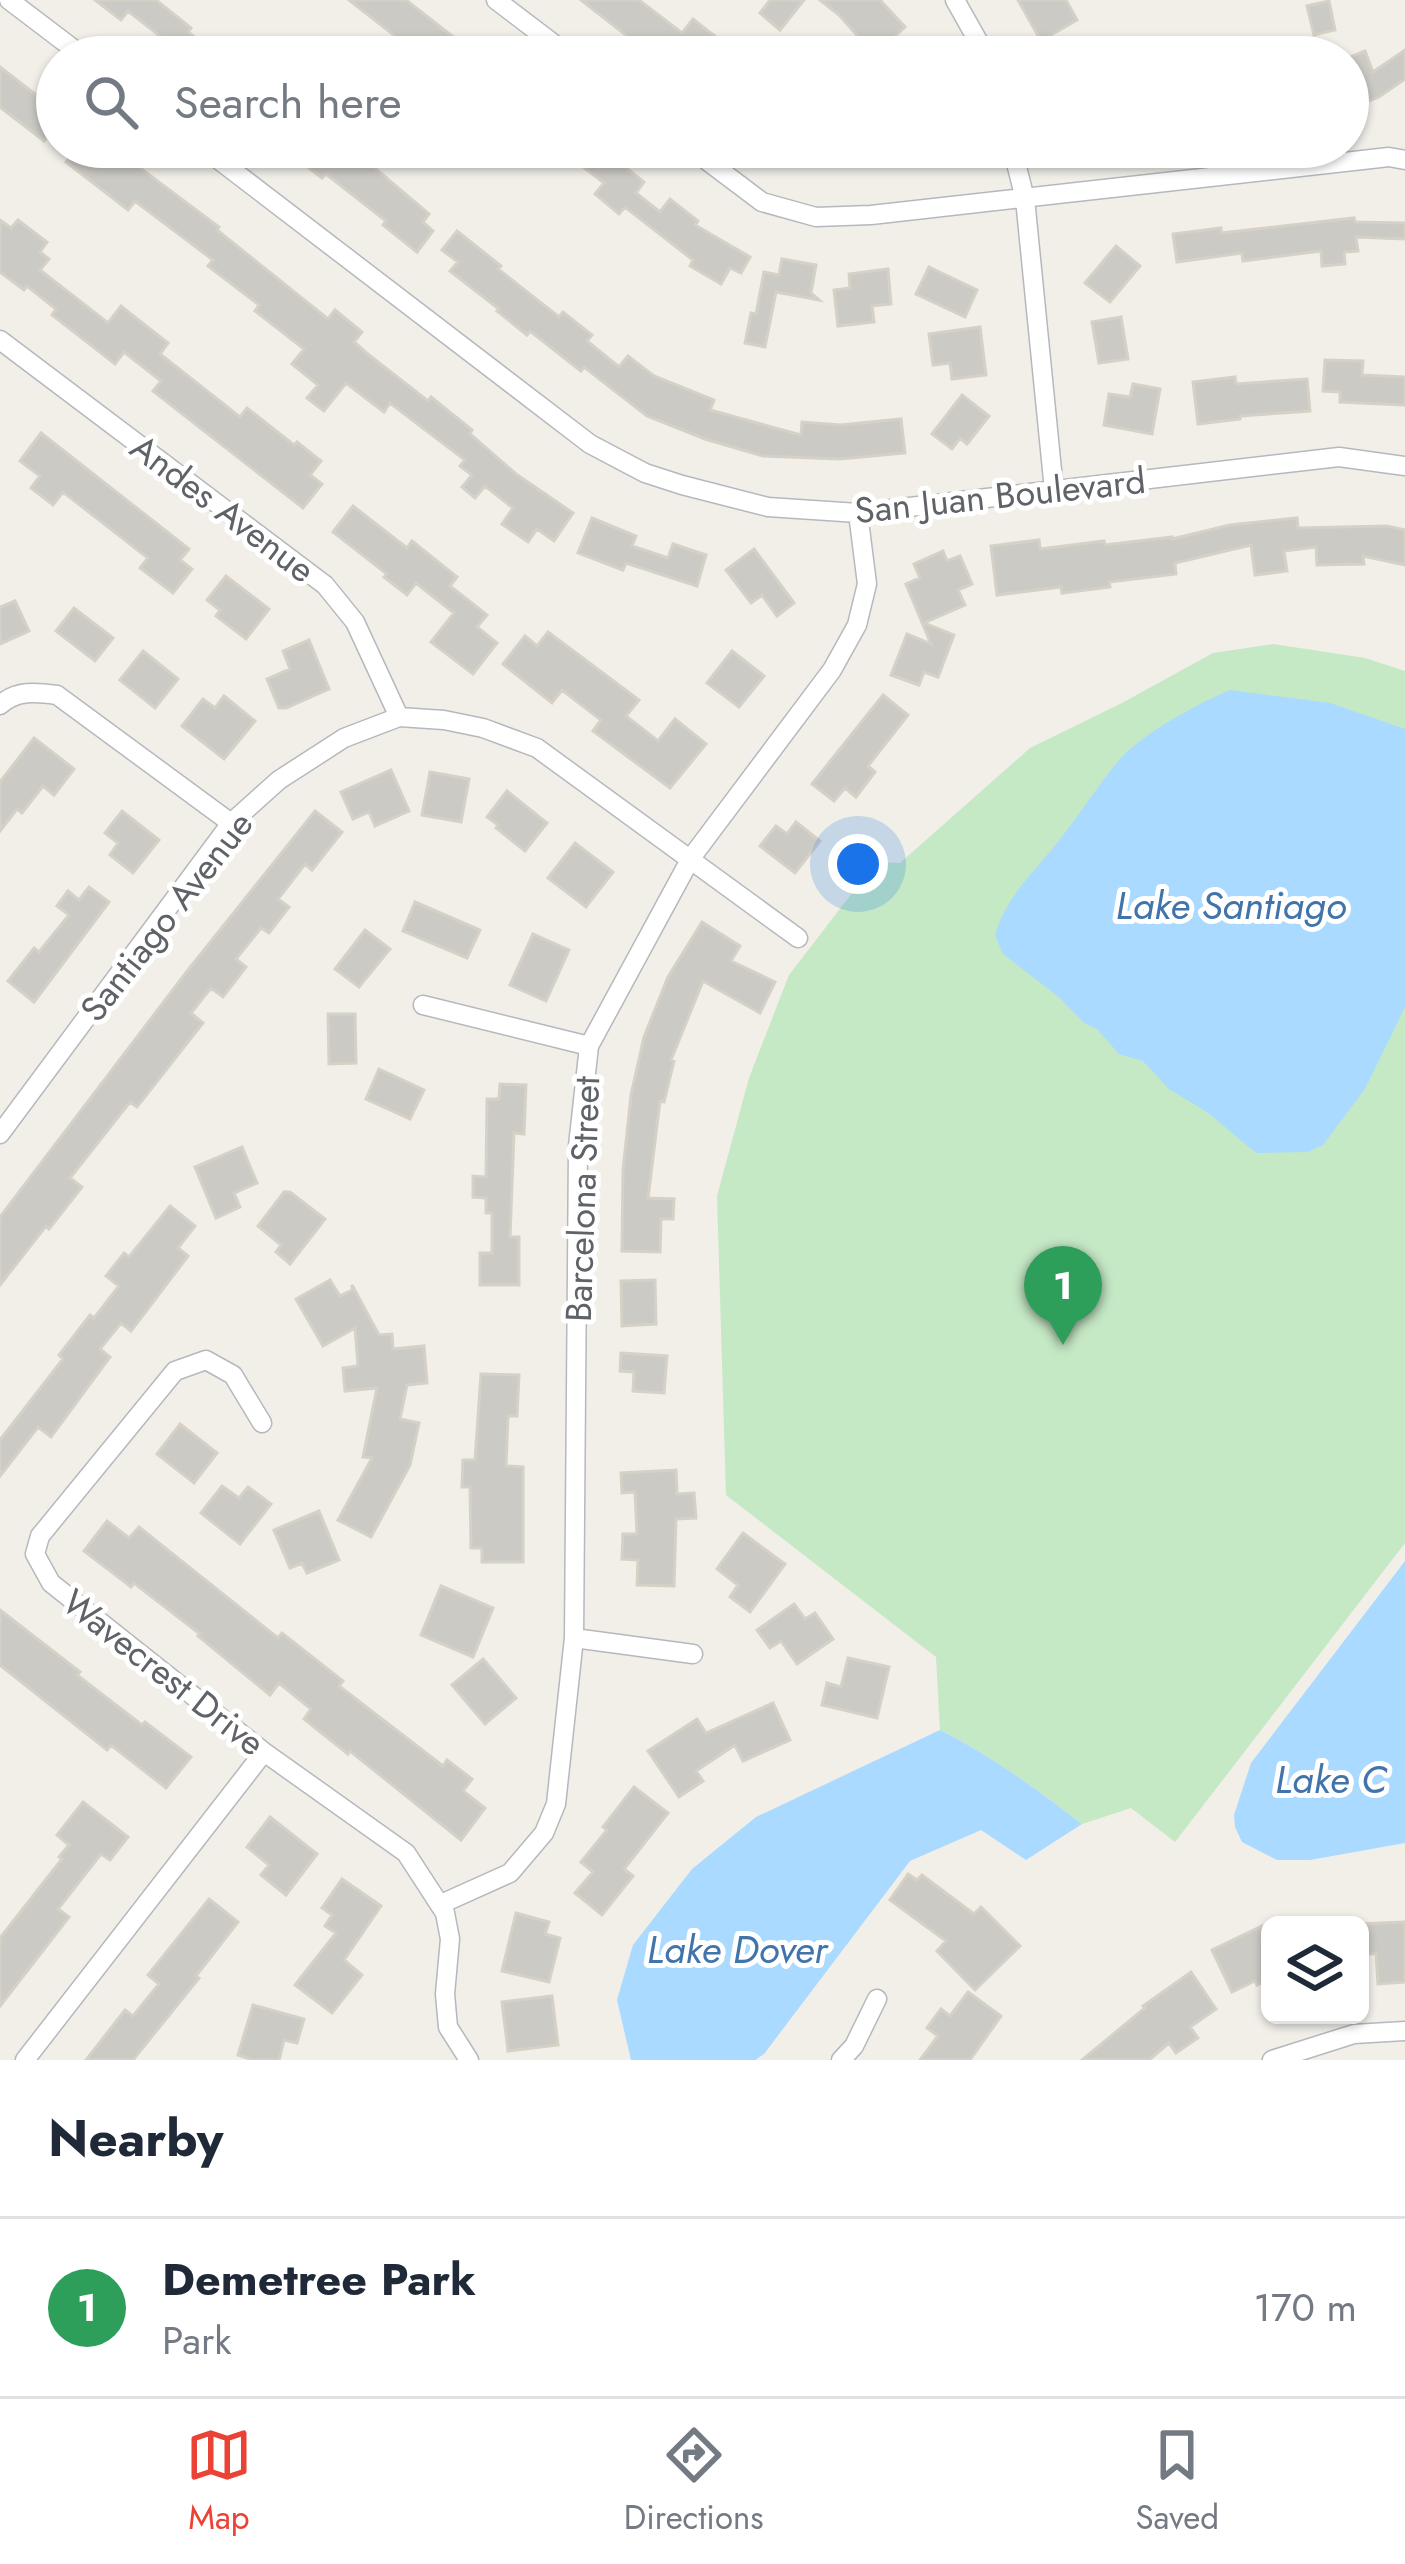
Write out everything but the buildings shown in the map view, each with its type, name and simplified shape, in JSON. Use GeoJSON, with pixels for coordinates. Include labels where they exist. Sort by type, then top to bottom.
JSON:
{"type":"FeatureCollection","features":[{"type":"Feature","properties":{"kind":"street"},"geometry":{"type":"LineString","coordinates":[[9,0],[56,36]]}},
{"type":"Feature","properties":{"kind":"street"},"geometry":{"type":"LineString","coordinates":[[496,0],[543,36]]}},
{"type":"Feature","properties":{"kind":"street"},"geometry":{"type":"LineString","coordinates":[[956,0],[976,36]]}},
{"type":"Feature","properties":{"kind":"street"},"geometry":{"type":"LineString","coordinates":[[1369,160],[1400,156]]}},
{"type":"Feature","properties":{"kind":"street","name":"San Juan Boulevard"},"geometry":{"type":"LineString","coordinates":[[229,168],[590,444],[645,473],[768,507],[858,514],[1339,457],[1405,466]]}},
{"type":"Feature","properties":{"kind":"street"},"geometry":{"type":"LineString","coordinates":[[717,168],[762,202],[816,217],[871,215],[1295,168]]}},
{"type":"Feature","properties":{"kind":"street"},"geometry":{"type":"LineString","coordinates":[[1017,168],[1025,199],[1054,490]]}},
{"type":"Feature","properties":{"kind":"street","name":"Andes Avenue"},"geometry":{"type":"LineString","coordinates":[[0,340],[326,585],[355,622],[399,717]]}},
{"type":"Feature","properties":{"kind":"street","name":"Barcelona Street"},"geometry":{"type":"LineString","coordinates":[[441,1904],[511,1873],[544,1832],[556,1804],[574,1638],[578,1146],[589,1046],[691,858],[832,670],[857,625],[867,584],[858,514]]}},
{"type":"Feature","properties":{"kind":"street"},"geometry":{"type":"LineString","coordinates":[[0,705],[32,691],[57,695],[231,823]]}},
{"type":"Feature","properties":{"kind":"street","name":"Santiago Avenue"},"geometry":{"type":"LineString","coordinates":[[0,1134],[231,823],[279,780],[344,738],[399,717],[483,728],[538,748],[798,938]]}},
{"type":"Feature","properties":{"kind":"street"},"geometry":{"type":"LineString","coordinates":[[423,1005],[589,1046]]}},
{"type":"Feature","properties":{"kind":"street","name":"Wavecrest Drive"},"geometry":{"type":"LineString","coordinates":[[262,1423],[233,1375],[206,1360],[175,1371],[40,1536],[35,1554],[52,1583],[264,1752],[406,1853],[446,1913],[448,2027],[469,2060]]}},
{"type":"Feature","properties":{"kind":"street"},"geometry":{"type":"LineString","coordinates":[[574,1638],[693,1654]]}},
{"type":"Feature","properties":{"kind":"street"},"geometry":{"type":"LineString","coordinates":[[25,2060],[264,1752]]}},
{"type":"Feature","properties":{"kind":"street"},"geometry":{"type":"LineString","coordinates":[[842,2060],[877,2000]]}},
{"type":"Feature","properties":{"kind":"street"},"geometry":{"type":"LineString","coordinates":[[1272,2060],[1354,2034],[1405,2031]]}},
{"type":"Feature","properties":{"kind":"green space"},"geometry":{"type":"Polygon","coordinates":[[[1273,644],[1365,658],[1405,671],[1405,1543],[1175,1842],[1131,1808],[1082,1824],[996,1762],[940,1730],[936,1657],[726,1495],[717,1196],[749,1078],[789,975],[876,862],[900,863],[1030,748],[1213,653],[1273,644]]]}},
{"type":"Feature","properties":{"kind":"water","name":"Lake Santiago"},"geometry":{"type":"Polygon","coordinates":[[[1230,690],[1330,703],[1405,729],[1405,1007],[1365,1089],[1323,1145],[1308,1152],[1256,1153],[1207,1112],[1169,1089],[1143,1061],[1119,1054],[1097,1029],[1003,954],[995,935],[1013,897],[1119,760],[1156,730],[1230,690]]]}},
{"type":"Feature","properties":{"kind":"water","name":"Lake C"},"geometry":{"type":"Polygon","coordinates":[[[1405,1561],[1405,1843],[1310,1860],[1277,1860],[1242,1842],[1235,1827],[1234,1815],[1251,1763],[1405,1561]]]}},
{"type":"Feature","properties":{"kind":"water","name":"Lake Dover"},"geometry":{"type":"Polygon","coordinates":[[[940,1730],[996,1762],[1082,1824],[1026,1860],[981,1830],[910,1861],[755,2060],[631,2060],[617,2000],[633,1945],[692,1869],[756,1817],[940,1730]]]}},
{"type":"Feature","properties":{"kind":"place","name":"Demetree Park"},"geometry":{"type":"Point","coordinates":[1063,1345]}}]}
